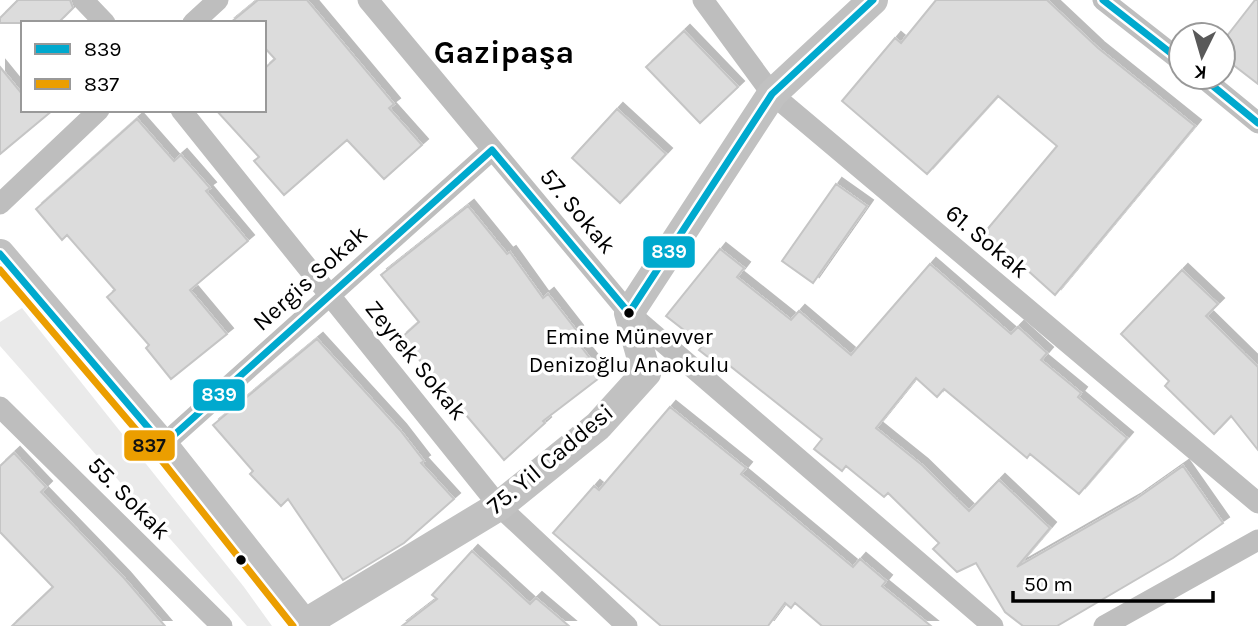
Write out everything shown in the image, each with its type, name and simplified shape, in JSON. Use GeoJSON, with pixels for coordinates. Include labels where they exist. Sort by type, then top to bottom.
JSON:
{"type":"FeatureCollection","features":[{"type":"Feature","properties":{"kind":"street"},"geometry":{"type":"LineString","coordinates":[[83,0],[103,21]]}},
{"type":"Feature","properties":{"kind":"street"},"geometry":{"type":"LineString","coordinates":[[195,21],[218,0]]}},
{"type":"Feature","properties":{"kind":"street","name":"57. Sokak"},"geometry":{"type":"LineString","coordinates":[[368,0],[629,313],[993,626]]}},
{"type":"Feature","properties":{"kind":"street","name":"61. Sokak"},"geometry":{"type":"LineString","coordinates":[[703,0],[772,94],[1258,503]]}},
{"type":"Feature","properties":{"kind":"street"},"geometry":{"type":"LineString","coordinates":[[629,313],[772,94],[873,0]]}},
{"type":"Feature","properties":{"kind":"street"},"geometry":{"type":"LineString","coordinates":[[1103,0],[1167,50]]}},
{"type":"Feature","properties":{"kind":"street"},"geometry":{"type":"LineString","coordinates":[[1219,91],[1258,123]]}},
{"type":"Feature","properties":{"kind":"street"},"geometry":{"type":"LineString","coordinates":[[0,204],[97,112]]}},
{"type":"Feature","properties":{"kind":"street","name":"Zeyrek Sokak"},"geometry":{"type":"LineString","coordinates":[[183,112],[499,506],[627,626]]}},
{"type":"Feature","properties":{"kind":"street","name":"Nergis Sokak"},"geometry":{"type":"LineString","coordinates":[[163,445],[492,150]]}},
{"type":"Feature","properties":{"kind":"street"},"geometry":{"type":"LineString","coordinates":[[4,268],[163,445],[305,625]]}},
{"type":"Feature","properties":{"kind":"street","name":"75. Yil Caddesi"},"geometry":{"type":"LineString","coordinates":[[305,625],[499,506],[598,426],[646,373],[629,313]]}},
{"type":"Feature","properties":{"kind":"street","name":"55. Sokak"},"geometry":{"type":"LineString","coordinates":[[0,407],[222,626]]}},
{"type":"Feature","properties":{"kind":"street"},"geometry":{"type":"LineString","coordinates":[[1104,626],[1258,540]]}},
{"type":"Feature","properties":{"kind":"shaded area"},"geometry":{"type":"Polygon","coordinates":[[[22,308],[272,626],[247,626],[0,346],[0,322],[22,308]]]}},
{"type":"Feature","properties":{"kind":"building"},"geometry":{"type":"Polygon","coordinates":[[[18,0],[70,0],[73,8],[60,21],[0,23],[0,18],[18,0]]]}},
{"type":"Feature","properties":{"kind":"building"},"geometry":{"type":"Polygon","coordinates":[[[258,0],[307,0],[394,104],[389,108],[422,145],[384,179],[347,140],[284,195],[254,161],[259,157],[218,112],[266,112],[266,67],[275,59],[266,49],[266,21],[232,21],[258,0]]]}},
{"type":"Feature","properties":{"kind":"building"},"geometry":{"type":"Polygon","coordinates":[[[936,0],[1047,0],[1098,48],[1195,126],[1055,295],[985,232],[1057,146],[998,96],[927,174],[842,101],[895,38],[901,43],[936,0]]]}},
{"type":"Feature","properties":{"kind":"building"},"geometry":{"type":"Polygon","coordinates":[[[1255,0],[1258,0],[1258,84],[1237,68],[1237,23],[1255,0]]]}},
{"type":"Feature","properties":{"kind":"building"},"geometry":{"type":"Polygon","coordinates":[[[684,31],[738,87],[700,123],[646,67],[684,31]]]}},
{"type":"Feature","properties":{"kind":"building"},"geometry":{"type":"Polygon","coordinates":[[[0,67],[21,93],[21,112],[51,112],[0,154],[0,67]]]}},
{"type":"Feature","properties":{"kind":"building"},"geometry":{"type":"Polygon","coordinates":[[[617,109],[666,154],[620,203],[572,158],[617,109]]]}},
{"type":"Feature","properties":{"kind":"building"},"geometry":{"type":"Polygon","coordinates":[[[137,119],[174,161],[181,155],[210,188],[206,191],[248,241],[190,290],[227,334],[171,379],[146,348],[149,345],[107,297],[115,290],[67,235],[62,240],[36,209],[137,119]]]}},
{"type":"Feature","properties":{"kind":"building"},"geometry":{"type":"Polygon","coordinates":[[[836,184],[867,206],[813,283],[782,261],[836,184]]]}},
{"type":"Feature","properties":{"kind":"building"},"geometry":{"type":"Polygon","coordinates":[[[468,206],[507,254],[510,252],[543,298],[548,294],[577,331],[572,335],[603,375],[543,421],[545,423],[504,460],[401,338],[419,322],[381,275],[468,206]]]}},
{"type":"Feature","properties":{"kind":"building"},"geometry":{"type":"Polygon","coordinates":[[[720,249],[744,268],[737,277],[791,320],[799,311],[851,355],[930,264],[1011,334],[1018,327],[1047,353],[1041,360],[1081,393],[1078,397],[1127,438],[1079,494],[1030,454],[1027,458],[944,389],[937,397],[916,378],[876,428],[922,465],[969,511],[999,480],[1050,528],[1017,567],[1136,499],[1183,466],[1223,523],[1173,558],[1057,626],[1023,626],[1005,612],[976,563],[957,572],[933,549],[939,543],[888,493],[884,497],[846,466],[842,471],[814,449],[822,439],[730,366],[726,371],[699,350],[703,345],[666,316],[720,249]]]}},
{"type":"Feature","properties":{"kind":"building"},"geometry":{"type":"Polygon","coordinates":[[[1182,270],[1218,304],[1206,316],[1258,367],[1258,450],[1231,416],[1214,434],[1165,386],[1169,381],[1121,334],[1182,270]]]}},
{"type":"Feature","properties":{"kind":"building"},"geometry":{"type":"Polygon","coordinates":[[[317,339],[400,430],[424,461],[421,463],[454,499],[404,543],[343,580],[288,499],[281,506],[250,474],[253,471],[213,425],[317,339]]]}},
{"type":"Feature","properties":{"kind":"building"},"geometry":{"type":"Polygon","coordinates":[[[670,407],[746,468],[741,474],[853,567],[860,559],[886,581],[882,586],[931,626],[822,626],[795,603],[791,608],[785,603],[768,626],[661,626],[553,533],[594,486],[599,490],[670,407]]]}},
{"type":"Feature","properties":{"kind":"building"},"geometry":{"type":"Polygon","coordinates":[[[14,453],[46,487],[41,492],[124,578],[165,626],[12,626],[53,587],[0,532],[0,466],[14,453]]]}},
{"type":"Feature","properties":{"kind":"building"},"geometry":{"type":"Polygon","coordinates":[[[472,551],[530,604],[536,598],[569,626],[402,626],[437,599],[432,595],[472,551]]]}},
{"type":"Feature","properties":{"kind":"transit line","name":"839"},"geometry":{"type":"LineString","coordinates":[[0,254],[163,445],[492,150],[629,313],[772,94],[873,0]]}},
{"type":"Feature","properties":{"kind":"transit line","name":"839"},"geometry":{"type":"LineString","coordinates":[[1103,0],[1167,50]]}},
{"type":"Feature","properties":{"kind":"transit line","name":"839"},"geometry":{"type":"LineString","coordinates":[[1219,91],[1258,123]]}},
{"type":"Feature","properties":{"kind":"transit line","name":"837"},"geometry":{"type":"LineString","coordinates":[[0,270],[155,452],[293,626]]}},
{"type":"Feature","properties":{"kind":"place","name":"Emine Münevver Denizoğlu Anaokulu"},"geometry":{"type":"Point","coordinates":[629,313]}},
{"type":"Feature","properties":{"kind":"district","name":"Gazipaşa"},"geometry":{"type":"Point","coordinates":[504,52]}}]}
